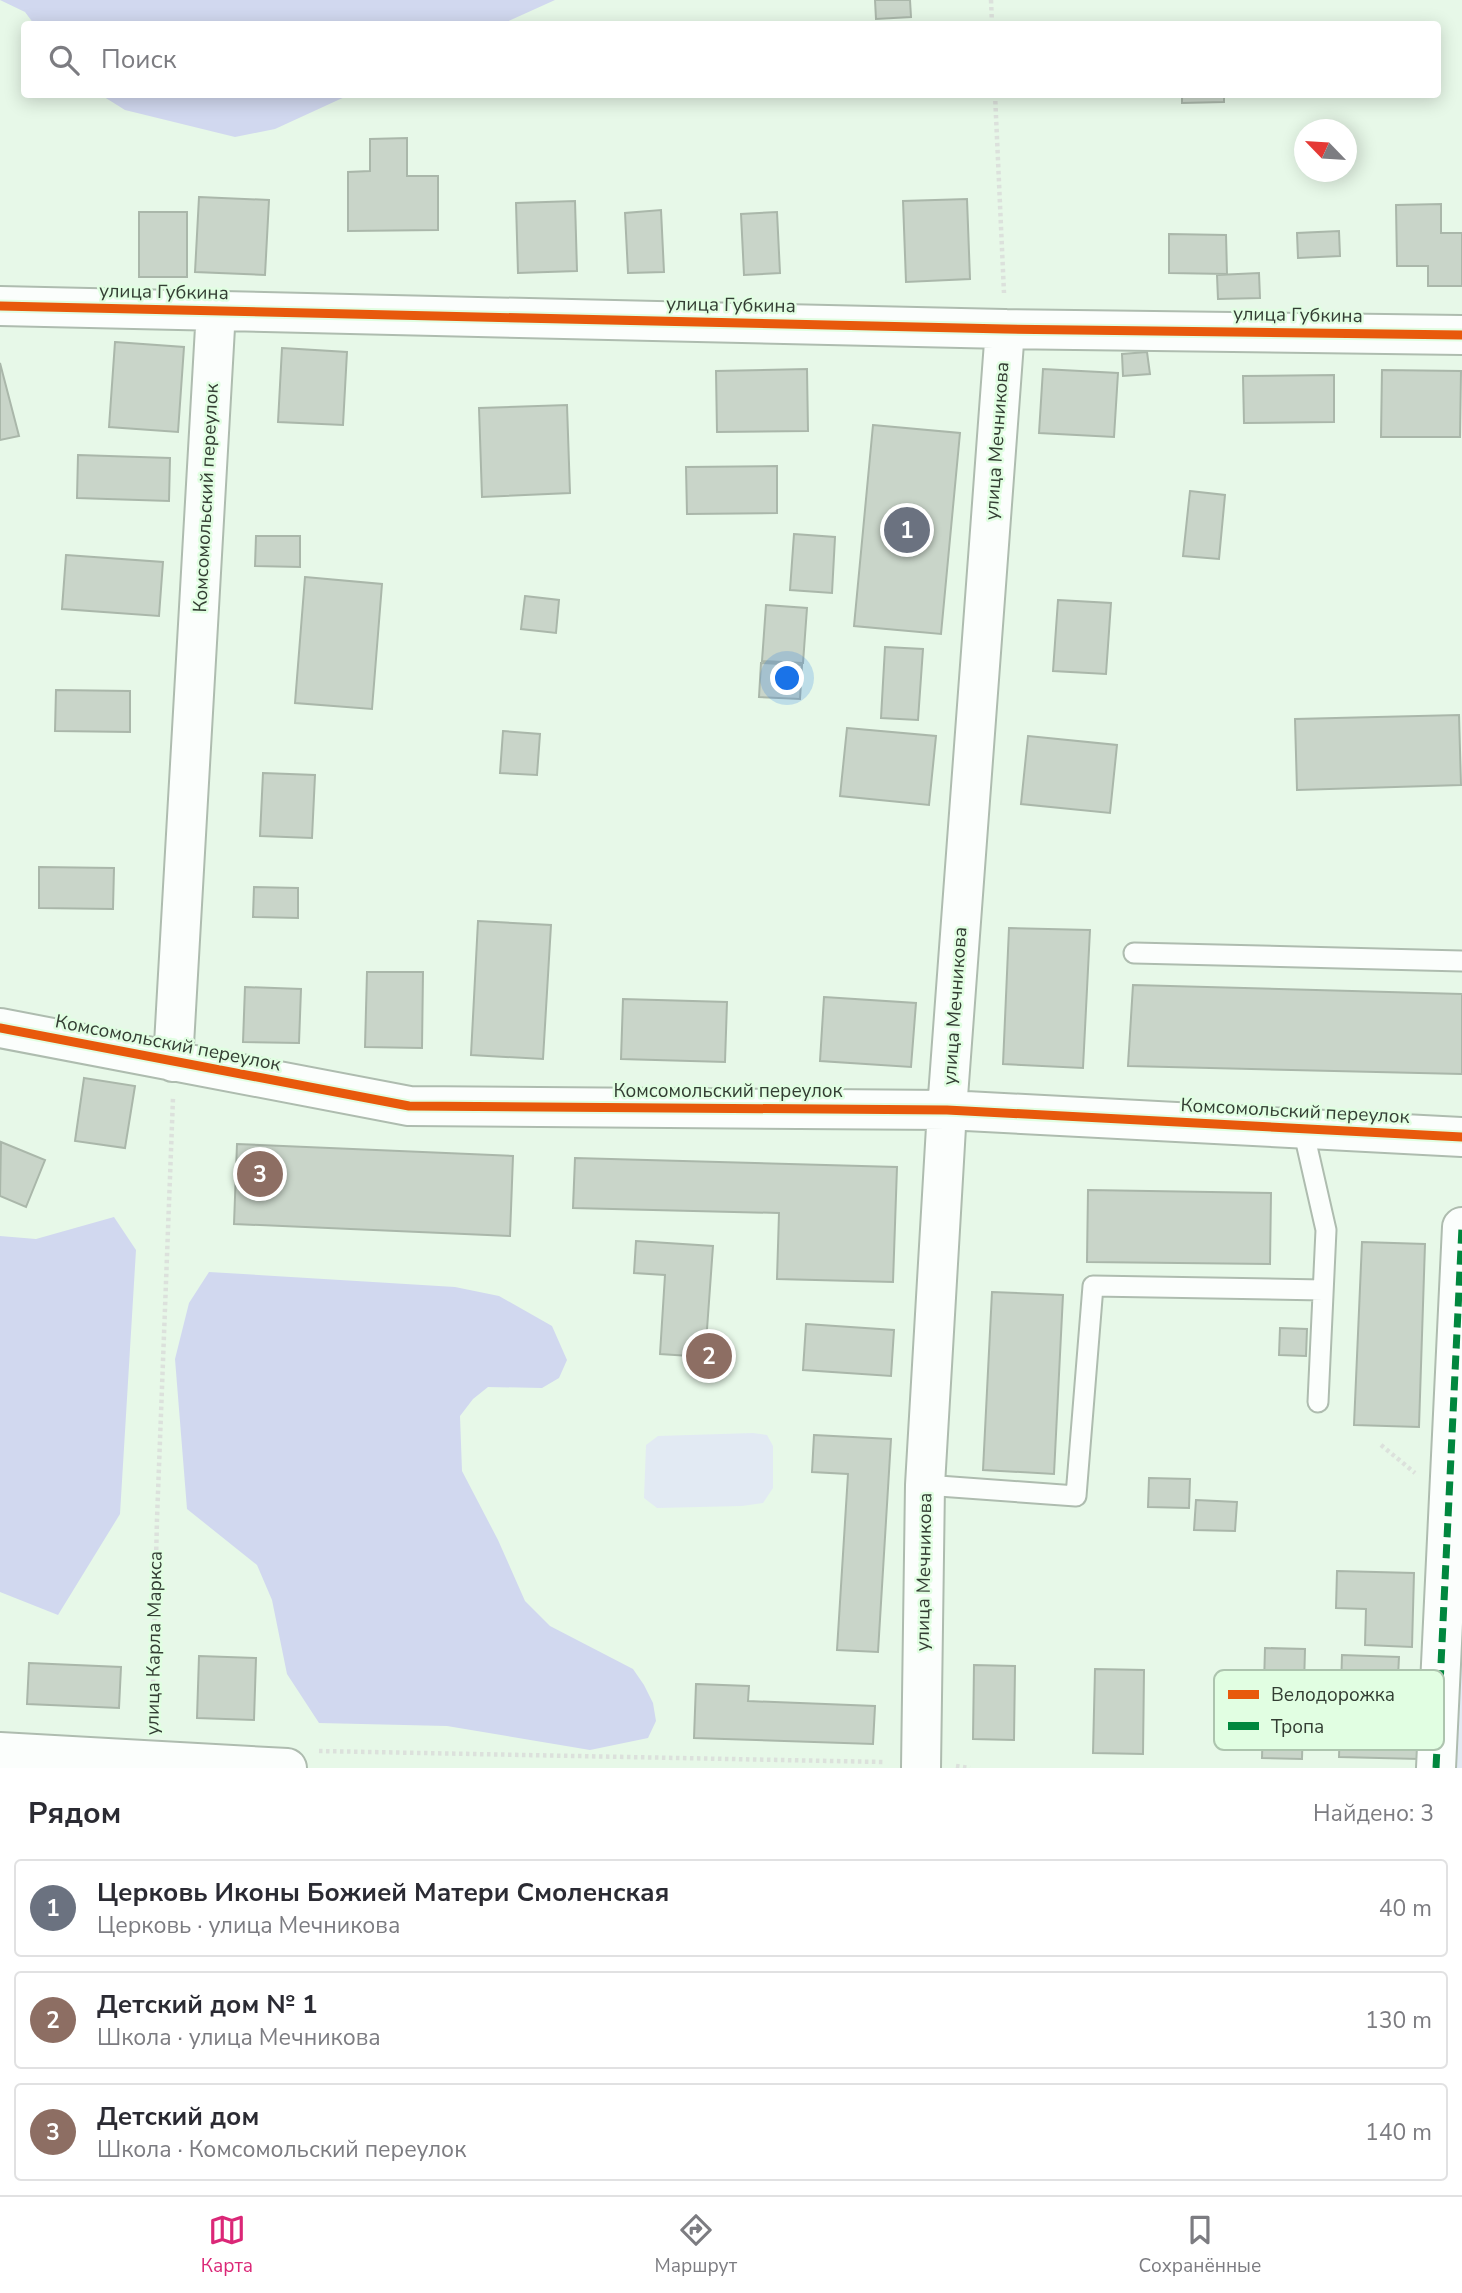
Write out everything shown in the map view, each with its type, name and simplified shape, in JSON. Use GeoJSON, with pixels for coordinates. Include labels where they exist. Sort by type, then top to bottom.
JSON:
{"type":"FeatureCollection","features":[{"type":"Feature","properties":{"kind":"street","name":"улица Губкина"},"geometry":{"type":"LineString","coordinates":[[0,306],[1006,329],[1462,335]]}},
{"type":"Feature","properties":{"kind":"street","name":"Комсомольский переулок"},"geometry":{"type":"LineString","coordinates":[[173,1062],[216,310]]}},
{"type":"Feature","properties":{"kind":"street","name":"улица Мечникова"},"geometry":{"type":"LineString","coordinates":[[921,1765],[925,1485],[947,1110],[1006,329]]}},
{"type":"Feature","properties":{"kind":"street","name":"Комсомольский переулок"},"geometry":{"type":"LineString","coordinates":[[0,1028],[409,1106],[947,1110],[1462,1137]]}},
{"type":"Feature","properties":{"kind":"street"},"geometry":{"type":"LineString","coordinates":[[1441,1670],[1462,1227]]}},
{"type":"Feature","properties":{"kind":"street"},"geometry":{"type":"LineString","coordinates":[[1436,1768],[1437,1750]]}},
{"type":"Feature","properties":{"kind":"street"},"geometry":{"type":"LineString","coordinates":[[2,1757],[296,1759]]}},
{"type":"Feature","properties":{"kind":"lane"},"geometry":{"type":"LineString","coordinates":[[1134,953],[1462,961]]}},
{"type":"Feature","properties":{"kind":"lane"},"geometry":{"type":"LineString","coordinates":[[1303,1129],[1325,1230],[1318,1402]]}},
{"type":"Feature","properties":{"kind":"lane"},"geometry":{"type":"LineString","coordinates":[[925,1485],[1076,1496],[1093,1286],[1323,1290]]}},
{"type":"Feature","properties":{"kind":"path"},"geometry":{"type":"LineString","coordinates":[[990,0],[992,21]]}},
{"type":"Feature","properties":{"kind":"path"},"geometry":{"type":"LineString","coordinates":[[995,98],[1006,329]]}},
{"type":"Feature","properties":{"kind":"path"},"geometry":{"type":"LineString","coordinates":[[296,1759],[921,1765],[970,1768]]}},
{"type":"Feature","properties":{"kind":"shaded area"},"geometry":{"type":"Polygon","coordinates":[[[0,0],[555,0],[509,21],[32,21],[25,12],[0,0]]]}},
{"type":"Feature","properties":{"kind":"shaded area"},"geometry":{"type":"Polygon","coordinates":[[[106,98],[342,98],[275,129],[235,137],[125,110],[106,98]]]}},
{"type":"Feature","properties":{"kind":"shaded area"},"geometry":{"type":"Polygon","coordinates":[[[114,1217],[136,1250],[120,1514],[58,1615],[0,1592],[0,1236],[36,1239],[114,1217]]]}},
{"type":"Feature","properties":{"kind":"shaded area"},"geometry":{"type":"Polygon","coordinates":[[[209,1272],[455,1287],[499,1296],[552,1326],[567,1360],[559,1378],[542,1388],[488,1387],[473,1399],[460,1416],[462,1471],[498,1540],[525,1601],[550,1626],[633,1669],[653,1703],[656,1721],[648,1738],[590,1750],[447,1726],[319,1723],[287,1674],[272,1600],[257,1565],[187,1509],[175,1359],[189,1303],[209,1272]]]}},
{"type":"Feature","properties":{"kind":"shaded area"},"geometry":{"type":"Polygon","coordinates":[[[753,1433],[767,1435],[773,1446],[773,1488],[763,1503],[657,1508],[644,1498],[646,1445],[658,1436],[753,1433]]]}},
{"type":"Feature","properties":{"kind":"shaded area"},"geometry":{"type":"Polygon","coordinates":[[[1462,1547],[1462,1768],[1451,1768],[1462,1547]]]}},
{"type":"Feature","properties":{"kind":"building"},"geometry":{"type":"Polygon","coordinates":[[[875,0],[910,0],[911,17],[876,19],[875,0]]]}},
{"type":"Feature","properties":{"kind":"building"},"geometry":{"type":"Polygon","coordinates":[[[1182,98],[1224,98],[1224,102],[1182,103],[1182,98]]]}},
{"type":"Feature","properties":{"kind":"building"},"geometry":{"type":"Polygon","coordinates":[[[407,138],[407,176],[438,176],[438,230],[348,231],[348,172],[370,171],[370,139],[407,138]]]}},
{"type":"Feature","properties":{"kind":"building"},"geometry":{"type":"Polygon","coordinates":[[[199,197],[269,200],[265,275],[195,272],[199,197]]]}},
{"type":"Feature","properties":{"kind":"building"},"geometry":{"type":"Polygon","coordinates":[[[967,199],[970,279],[906,282],[903,201],[967,199]]]}},
{"type":"Feature","properties":{"kind":"building"},"geometry":{"type":"Polygon","coordinates":[[[575,201],[577,271],[518,273],[516,203],[575,201]]]}},
{"type":"Feature","properties":{"kind":"building"},"geometry":{"type":"Polygon","coordinates":[[[1441,204],[1441,233],[1462,233],[1462,286],[1428,286],[1428,266],[1397,266],[1396,205],[1441,204]]]}},
{"type":"Feature","properties":{"kind":"building"},"geometry":{"type":"Polygon","coordinates":[[[661,210],[664,272],[628,273],[625,213],[661,210]]]}},
{"type":"Feature","properties":{"kind":"building"},"geometry":{"type":"Polygon","coordinates":[[[139,212],[187,212],[187,277],[139,277],[139,212]]]}},
{"type":"Feature","properties":{"kind":"building"},"geometry":{"type":"Polygon","coordinates":[[[777,212],[780,273],[744,275],[741,214],[777,212]]]}},
{"type":"Feature","properties":{"kind":"building"},"geometry":{"type":"Polygon","coordinates":[[[1339,231],[1340,256],[1298,258],[1297,233],[1339,231]]]}},
{"type":"Feature","properties":{"kind":"building"},"geometry":{"type":"Polygon","coordinates":[[[1169,234],[1226,235],[1227,274],[1169,273],[1169,234]]]}},
{"type":"Feature","properties":{"kind":"building"},"geometry":{"type":"Polygon","coordinates":[[[1259,273],[1260,298],[1218,299],[1217,275],[1259,273]]]}},
{"type":"Feature","properties":{"kind":"building"},"geometry":{"type":"Polygon","coordinates":[[[115,342],[184,347],[178,432],[109,427],[115,342]]]}},
{"type":"Feature","properties":{"kind":"building"},"geometry":{"type":"Polygon","coordinates":[[[282,348],[347,352],[343,425],[278,422],[282,348]]]}},
{"type":"Feature","properties":{"kind":"building"},"geometry":{"type":"Polygon","coordinates":[[[1147,352],[1150,374],[1123,376],[1122,354],[1147,352]]]}},
{"type":"Feature","properties":{"kind":"building"},"geometry":{"type":"Polygon","coordinates":[[[0,363],[19,436],[0,440],[0,363]]]}},
{"type":"Feature","properties":{"kind":"building"},"geometry":{"type":"Polygon","coordinates":[[[807,369],[808,431],[717,432],[716,371],[807,369]]]}},
{"type":"Feature","properties":{"kind":"building"},"geometry":{"type":"Polygon","coordinates":[[[1043,369],[1118,373],[1114,437],[1039,433],[1043,369]]]}},
{"type":"Feature","properties":{"kind":"building"},"geometry":{"type":"Polygon","coordinates":[[[1382,370],[1461,371],[1460,437],[1381,437],[1382,370]]]}},
{"type":"Feature","properties":{"kind":"building"},"geometry":{"type":"Polygon","coordinates":[[[1334,375],[1334,422],[1244,423],[1243,376],[1334,375]]]}},
{"type":"Feature","properties":{"kind":"building"},"geometry":{"type":"Polygon","coordinates":[[[567,405],[570,493],[482,497],[479,408],[567,405]]]}},
{"type":"Feature","properties":{"kind":"building"},"geometry":{"type":"Polygon","coordinates":[[[873,425],[960,433],[941,634],[854,626],[873,425]]]}},
{"type":"Feature","properties":{"kind":"building"},"geometry":{"type":"Polygon","coordinates":[[[78,455],[170,458],[169,501],[77,498],[78,455]]]}},
{"type":"Feature","properties":{"kind":"building"},"geometry":{"type":"Polygon","coordinates":[[[777,466],[777,513],[687,514],[686,467],[777,466]]]}},
{"type":"Feature","properties":{"kind":"building"},"geometry":{"type":"Polygon","coordinates":[[[1190,491],[1225,495],[1219,559],[1183,556],[1190,491]]]}},
{"type":"Feature","properties":{"kind":"building"},"geometry":{"type":"Polygon","coordinates":[[[794,534],[835,537],[832,593],[790,590],[794,534]]]}},
{"type":"Feature","properties":{"kind":"building"},"geometry":{"type":"Polygon","coordinates":[[[256,536],[300,536],[300,567],[255,566],[256,536]]]}},
{"type":"Feature","properties":{"kind":"building"},"geometry":{"type":"Polygon","coordinates":[[[66,555],[163,562],[159,616],[62,609],[66,555]]]}},
{"type":"Feature","properties":{"kind":"building"},"geometry":{"type":"Polygon","coordinates":[[[305,577],[382,584],[372,709],[295,703],[305,577]]]}},
{"type":"Feature","properties":{"kind":"building"},"geometry":{"type":"Polygon","coordinates":[[[525,596],[559,600],[556,633],[521,629],[525,596]]]}},
{"type":"Feature","properties":{"kind":"building"},"geometry":{"type":"Polygon","coordinates":[[[1058,600],[1111,603],[1106,674],[1053,671],[1058,600]]]}},
{"type":"Feature","properties":{"kind":"building"},"geometry":{"type":"Polygon","coordinates":[[[766,605],[807,608],[803,663],[762,661],[766,605]]]}},
{"type":"Feature","properties":{"kind":"building"},"geometry":{"type":"Polygon","coordinates":[[[885,647],[923,649],[918,720],[881,718],[885,647]]]}},
{"type":"Feature","properties":{"kind":"building"},"geometry":{"type":"Polygon","coordinates":[[[761,663],[802,665],[800,699],[759,697],[761,663]]]}},
{"type":"Feature","properties":{"kind":"building"},"geometry":{"type":"Polygon","coordinates":[[[56,690],[130,691],[130,732],[55,731],[56,690]]]}},
{"type":"Feature","properties":{"kind":"building"},"geometry":{"type":"Polygon","coordinates":[[[1459,715],[1461,785],[1297,790],[1295,719],[1459,715]]]}},
{"type":"Feature","properties":{"kind":"building"},"geometry":{"type":"Polygon","coordinates":[[[847,728],[936,736],[929,805],[840,796],[847,728]]]}},
{"type":"Feature","properties":{"kind":"building"},"geometry":{"type":"Polygon","coordinates":[[[503,731],[540,734],[537,775],[500,773],[503,731]]]}},
{"type":"Feature","properties":{"kind":"building"},"geometry":{"type":"Polygon","coordinates":[[[1028,736],[1117,745],[1110,813],[1021,804],[1028,736]]]}},
{"type":"Feature","properties":{"kind":"building"},"geometry":{"type":"Polygon","coordinates":[[[263,773],[315,775],[312,838],[260,836],[263,773]]]}},
{"type":"Feature","properties":{"kind":"building"},"geometry":{"type":"Polygon","coordinates":[[[39,867],[114,868],[113,909],[39,908],[39,867]]]}},
{"type":"Feature","properties":{"kind":"building"},"geometry":{"type":"Polygon","coordinates":[[[254,887],[298,888],[298,918],[253,917],[254,887]]]}},
{"type":"Feature","properties":{"kind":"building"},"geometry":{"type":"Polygon","coordinates":[[[478,921],[551,925],[543,1059],[471,1055],[478,921]]]}},
{"type":"Feature","properties":{"kind":"building"},"geometry":{"type":"Polygon","coordinates":[[[1009,928],[1090,930],[1083,1068],[1003,1064],[1009,928]]]}},
{"type":"Feature","properties":{"kind":"building"},"geometry":{"type":"Polygon","coordinates":[[[367,972],[423,972],[422,1048],[365,1047],[367,972]]]}},
{"type":"Feature","properties":{"kind":"building"},"geometry":{"type":"Polygon","coordinates":[[[1133,985],[1462,994],[1462,1074],[1128,1066],[1133,985]]]}},
{"type":"Feature","properties":{"kind":"building"},"geometry":{"type":"Polygon","coordinates":[[[245,987],[301,989],[299,1043],[243,1042],[245,987]]]}},
{"type":"Feature","properties":{"kind":"building"},"geometry":{"type":"Polygon","coordinates":[[[824,997],[916,1003],[911,1067],[820,1061],[824,997]]]}},
{"type":"Feature","properties":{"kind":"building"},"geometry":{"type":"Polygon","coordinates":[[[623,999],[727,1002],[725,1062],[621,1059],[623,999]]]}},
{"type":"Feature","properties":{"kind":"building"},"geometry":{"type":"Polygon","coordinates":[[[84,1078],[135,1086],[125,1148],[75,1141],[84,1078]]]}},
{"type":"Feature","properties":{"kind":"building"},"geometry":{"type":"Polygon","coordinates":[[[1,1142],[45,1160],[26,1207],[0,1196],[1,1142]]]}},
{"type":"Feature","properties":{"kind":"building"},"geometry":{"type":"Polygon","coordinates":[[[237,1144],[513,1156],[510,1236],[234,1224],[237,1144]]]}},
{"type":"Feature","properties":{"kind":"building"},"geometry":{"type":"Polygon","coordinates":[[[575,1158],[897,1167],[893,1282],[777,1279],[779,1213],[573,1208],[575,1158]]]}},
{"type":"Feature","properties":{"kind":"building"},"geometry":{"type":"Polygon","coordinates":[[[1088,1190],[1271,1193],[1270,1264],[1087,1262],[1088,1190]]]}},
{"type":"Feature","properties":{"kind":"building"},"geometry":{"type":"Polygon","coordinates":[[[636,1241],[713,1246],[705,1357],[660,1354],[665,1275],[634,1273],[636,1241]]]}},
{"type":"Feature","properties":{"kind":"building"},"geometry":{"type":"Polygon","coordinates":[[[1362,1242],[1425,1244],[1419,1427],[1354,1425],[1362,1242]]]}},
{"type":"Feature","properties":{"kind":"building"},"geometry":{"type":"Polygon","coordinates":[[[992,1292],[1063,1295],[1054,1474],[983,1470],[992,1292]]]}},
{"type":"Feature","properties":{"kind":"building"},"geometry":{"type":"Polygon","coordinates":[[[806,1324],[894,1330],[891,1376],[803,1370],[806,1324]]]}},
{"type":"Feature","properties":{"kind":"building"},"geometry":{"type":"Polygon","coordinates":[[[1280,1328],[1307,1329],[1306,1356],[1279,1355],[1280,1328]]]}},
{"type":"Feature","properties":{"kind":"building"},"geometry":{"type":"Polygon","coordinates":[[[814,1435],[891,1439],[878,1652],[837,1650],[848,1474],[812,1472],[814,1435]]]}},
{"type":"Feature","properties":{"kind":"building"},"geometry":{"type":"Polygon","coordinates":[[[1149,1478],[1190,1479],[1189,1508],[1148,1507],[1149,1478]]]}},
{"type":"Feature","properties":{"kind":"building"},"geometry":{"type":"Polygon","coordinates":[[[1196,1500],[1237,1502],[1235,1531],[1194,1530],[1196,1500]]]}},
{"type":"Feature","properties":{"kind":"building"},"geometry":{"type":"Polygon","coordinates":[[[1337,1571],[1414,1573],[1412,1647],[1365,1645],[1366,1609],[1336,1608],[1337,1571]]]}},
{"type":"Feature","properties":{"kind":"building"},"geometry":{"type":"Polygon","coordinates":[[[1265,1648],[1305,1649],[1304,1670],[1264,1670],[1265,1648]]]}},
{"type":"Feature","properties":{"kind":"building"},"geometry":{"type":"Polygon","coordinates":[[[1342,1655],[1399,1657],[1398,1670],[1342,1670],[1342,1655]]]}},
{"type":"Feature","properties":{"kind":"building"},"geometry":{"type":"Polygon","coordinates":[[[199,1656],[256,1658],[254,1720],[197,1718],[199,1656]]]}},
{"type":"Feature","properties":{"kind":"building"},"geometry":{"type":"Polygon","coordinates":[[[29,1663],[121,1667],[119,1708],[27,1704],[29,1663]]]}},
{"type":"Feature","properties":{"kind":"building"},"geometry":{"type":"Polygon","coordinates":[[[974,1665],[1015,1666],[1014,1740],[973,1739],[974,1665]]]}},
{"type":"Feature","properties":{"kind":"building"},"geometry":{"type":"Polygon","coordinates":[[[1095,1669],[1144,1670],[1143,1754],[1093,1753],[1095,1669]]]}},
{"type":"Feature","properties":{"kind":"building"},"geometry":{"type":"Polygon","coordinates":[[[696,1684],[749,1686],[748,1701],[875,1706],[873,1744],[694,1738],[696,1684]]]}},
{"type":"Feature","properties":{"kind":"building"},"geometry":{"type":"Polygon","coordinates":[[[1262,1750],[1302,1750],[1302,1759],[1262,1758],[1262,1750]]]}},
{"type":"Feature","properties":{"kind":"building"},"geometry":{"type":"Polygon","coordinates":[[[1339,1750],[1419,1750],[1419,1759],[1339,1757],[1339,1750]]]}},
{"type":"Feature","properties":{"kind":"marked path"},"geometry":{"type":"LineString","coordinates":[[1441,1670],[1462,1227]]}},
{"type":"Feature","properties":{"kind":"marked path"},"geometry":{"type":"LineString","coordinates":[[1436,1768],[1437,1750]]}},
{"type":"Feature","properties":{"kind":"cycle path"},"geometry":{"type":"LineString","coordinates":[[0,306],[1005,329],[1462,335]]}},
{"type":"Feature","properties":{"kind":"cycle path"},"geometry":{"type":"LineString","coordinates":[[0,1028],[409,1106],[947,1110],[1462,1137]]}},
{"type":"Feature","properties":{"kind":"place","name":"Церковь Иконы Божией Матери Смоленская"},"geometry":{"type":"Point","coordinates":[907,530]}},
{"type":"Feature","properties":{"kind":"place","name":"Детский дом"},"geometry":{"type":"Point","coordinates":[260,1174]}},
{"type":"Feature","properties":{"kind":"place","name":"Детский дом № 1"},"geometry":{"type":"Point","coordinates":[709,1356]}}]}
